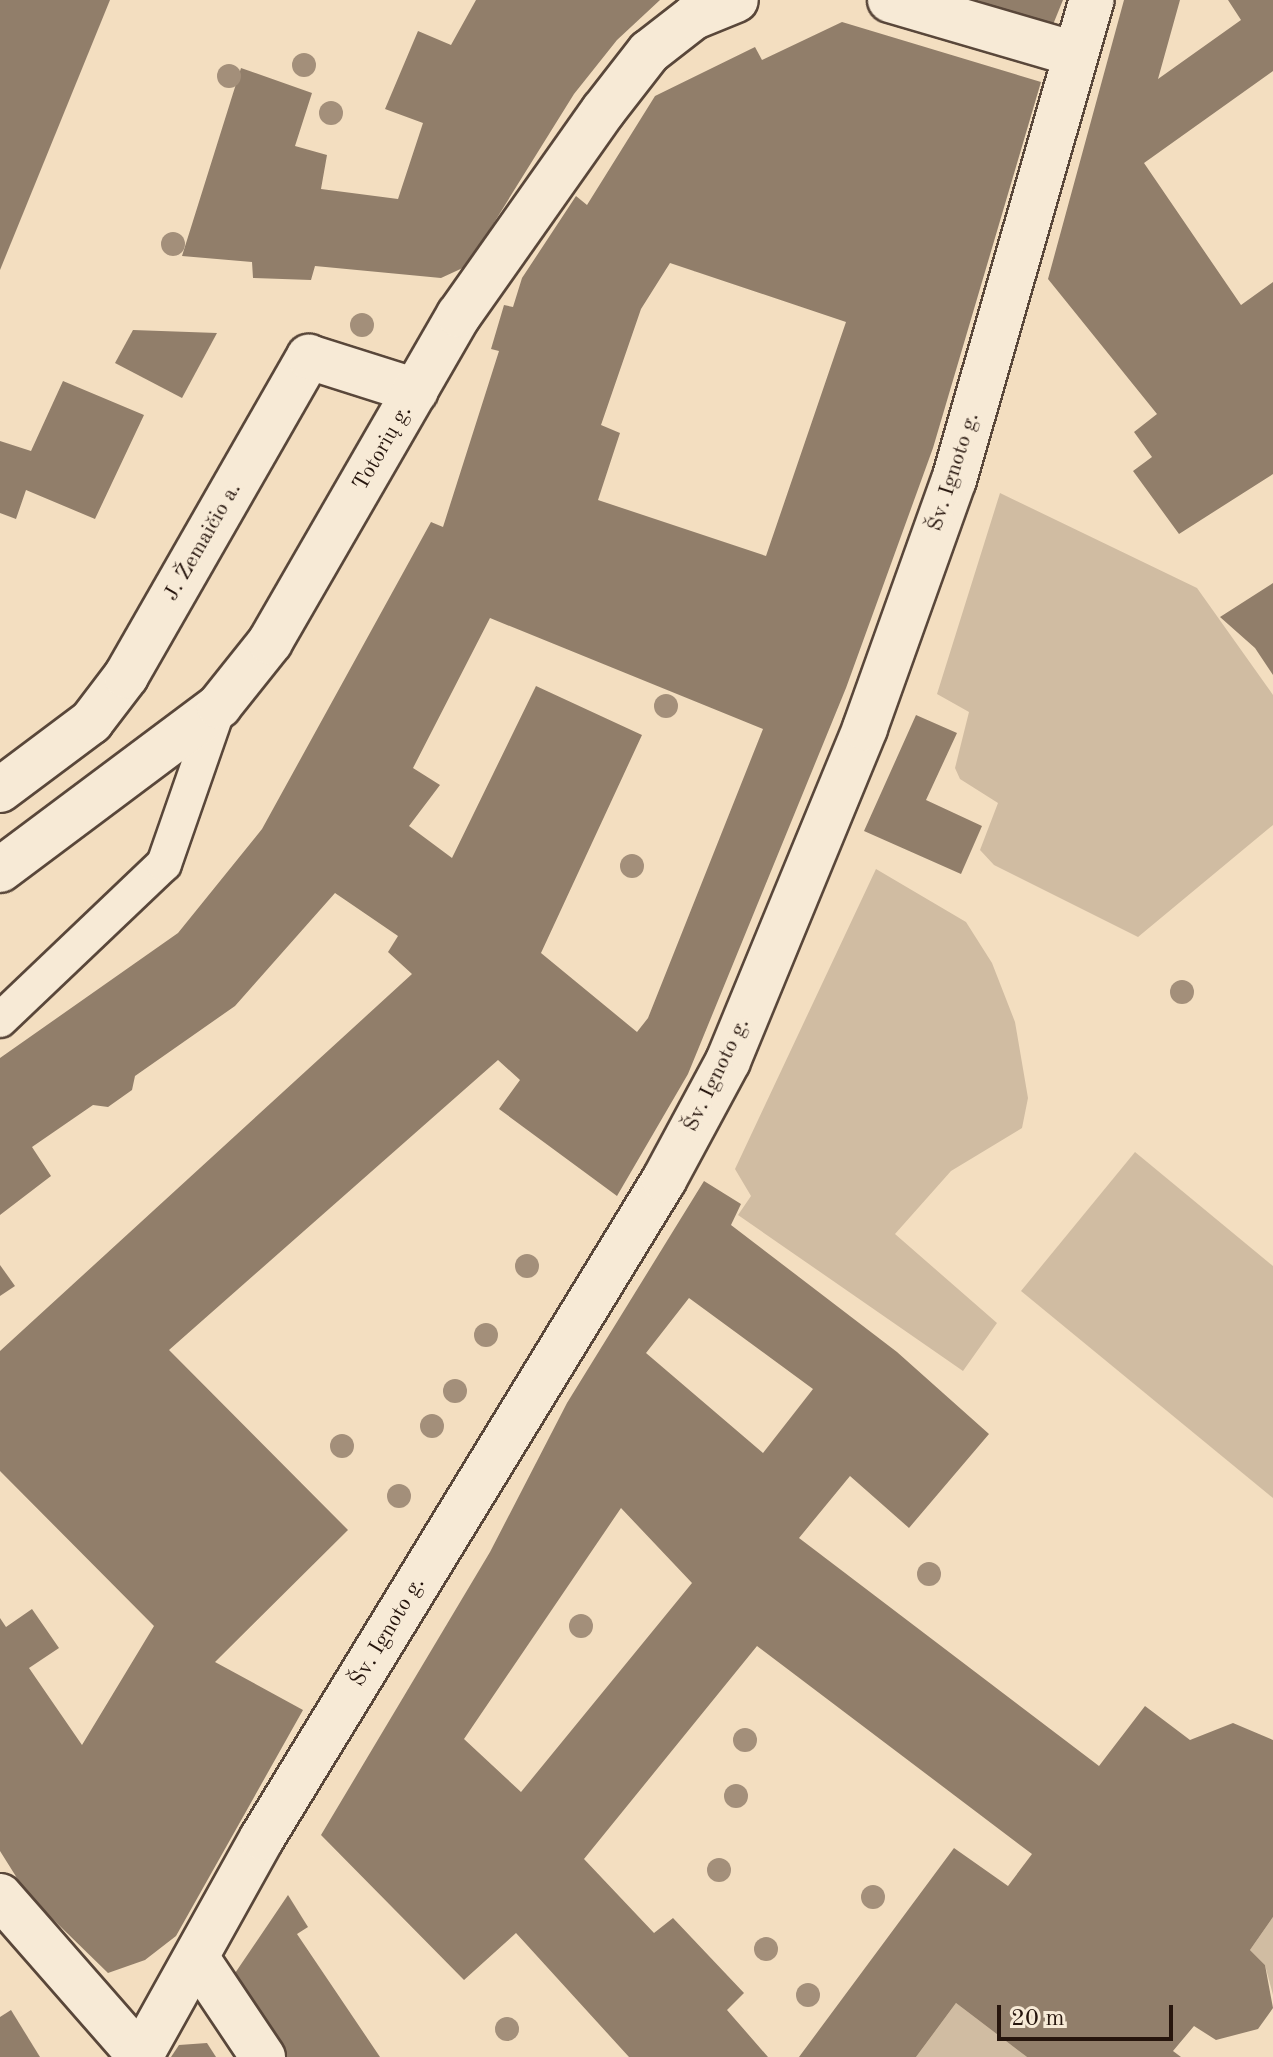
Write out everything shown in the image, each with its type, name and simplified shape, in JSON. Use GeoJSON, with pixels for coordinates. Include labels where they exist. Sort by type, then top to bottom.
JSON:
{"type":"FeatureCollection","features":[{"type":"Feature","properties":{"kind":"street","name":"Totorių g."},"geometry":{"type":"LineString","coordinates":[[0,870],[219,706],[270,642],[459,315],[649,52],[694,17],[736,0]]}},
{"type":"Feature","properties":{"kind":"street"},"geometry":{"type":"LineString","coordinates":[[890,0],[1075,54]]}},
{"type":"Feature","properties":{"kind":"street","name":"Šv. Ignoto g."},"geometry":{"type":"LineString","coordinates":[[140,2056],[198,1960],[262,1838],[664,1180],[728,1061],[865,728],[954,480],[1092,0]]}},
{"type":"Feature","properties":{"kind":"street","name":"J. Žemaičio a."},"geometry":{"type":"LineString","coordinates":[[0,790],[91,722],[126,676],[309,357],[416,391]]}},
{"type":"Feature","properties":{"kind":"street"},"geometry":{"type":"LineString","coordinates":[[91,722],[138,769]]}},
{"type":"Feature","properties":{"kind":"street"},"geometry":{"type":"LineString","coordinates":[[0,1896],[140,2056]]}},
{"type":"Feature","properties":{"kind":"street"},"geometry":{"type":"LineString","coordinates":[[198,1960],[263,2057]]}},
{"type":"Feature","properties":{"kind":"lane"},"geometry":{"type":"LineString","coordinates":[[6,1000],[164,864],[219,706]]}},
{"type":"Feature","properties":{"kind":"shaded area"},"geometry":{"type":"Polygon","coordinates":[[[1000,493],[1197,588],[1273,695],[1273,825],[1138,937],[994,865],[980,850],[998,803],[960,779],[955,768],[969,712],[937,694],[1000,493]]]}},
{"type":"Feature","properties":{"kind":"shaded area"},"geometry":{"type":"Polygon","coordinates":[[[876,869],[966,922],[992,963],[1015,1022],[1028,1098],[1022,1128],[951,1171],[895,1234],[997,1323],[963,1371],[738,1215],[751,1196],[735,1169],[876,869]]]}},
{"type":"Feature","properties":{"kind":"shaded area"},"geometry":{"type":"Polygon","coordinates":[[[1135,1152],[1273,1266],[1273,1498],[1021,1291],[1135,1152]]]}},
{"type":"Feature","properties":{"kind":"shaded area"},"geometry":{"type":"Polygon","coordinates":[[[1273,1917],[1273,1995],[1265,1965],[1250,1950],[1273,1917]]]}},
{"type":"Feature","properties":{"kind":"shaded area"},"geometry":{"type":"Polygon","coordinates":[[[956,2003],[1027,2057],[916,2057],[956,2003]]]}},
{"type":"Feature","properties":{"kind":"building"},"geometry":{"type":"Polygon","coordinates":[[[0,0],[110,0],[0,270],[0,0]]]}},
{"type":"Feature","properties":{"kind":"building"},"geometry":{"type":"Polygon","coordinates":[[[476,0],[660,0],[617,40],[574,94],[467,266],[441,278],[315,266],[311,280],[253,278],[252,262],[182,256],[241,68],[312,93],[295,146],[327,155],[321,189],[398,199],[423,123],[385,109],[418,31],[451,45],[476,0]]]}},
{"type":"Feature","properties":{"kind":"building"},"geometry":{"type":"Polygon","coordinates":[[[977,0],[1063,0],[1052,27],[977,0]]]}},
{"type":"Feature","properties":{"kind":"building"},"geometry":{"type":"Polygon","coordinates":[[[1124,0],[1180,0],[1158,79],[1241,20],[1228,0],[1273,0],[1273,71],[1144,163],[1241,305],[1273,282],[1273,474],[1179,534],[1133,471],[1152,457],[1134,432],[1157,414],[1048,279],[1124,0]]]}},
{"type":"Feature","properties":{"kind":"building"},"geometry":{"type":"Polygon","coordinates":[[[842,22],[1041,82],[933,448],[846,688],[688,1074],[617,1196],[499,1109],[520,1080],[498,1060],[169,1350],[348,1530],[215,1662],[303,1710],[176,1936],[145,1960],[108,1973],[27,1894],[0,1851],[0,1618],[6,1627],[32,1609],[59,1648],[29,1668],[82,1745],[154,1626],[0,1471],[0,1351],[412,974],[388,952],[398,936],[335,893],[235,1006],[135,1076],[132,1090],[108,1107],[93,1105],[32,1147],[51,1176],[0,1215],[0,1058],[178,933],[262,829],[431,522],[443,527],[499,351],[491,349],[504,305],[513,307],[522,278],[576,196],[587,205],[655,96],[755,47],[762,60],[842,22]],[[670,263],[641,309],[601,425],[620,433],[598,500],[766,556],[846,322],[670,263]],[[490,618],[413,768],[440,785],[409,826],[452,858],[536,686],[642,735],[541,953],[637,1032],[648,1018],[763,729],[490,618]]]}},
{"type":"Feature","properties":{"kind":"building"},"geometry":{"type":"Polygon","coordinates":[[[133,330],[217,333],[182,398],[115,363],[133,330]]]}},
{"type":"Feature","properties":{"kind":"building"},"geometry":{"type":"Polygon","coordinates":[[[63,381],[144,415],[95,519],[26,490],[16,519],[0,513],[0,441],[31,451],[63,381]]]}},
{"type":"Feature","properties":{"kind":"building"},"geometry":{"type":"Polygon","coordinates":[[[1273,583],[1273,675],[1255,648],[1220,617],[1273,583]]]}},
{"type":"Feature","properties":{"kind":"building"},"geometry":{"type":"Polygon","coordinates":[[[916,715],[957,733],[926,800],[982,826],[961,874],[864,831],[916,715]]]}},
{"type":"Feature","properties":{"kind":"building"},"geometry":{"type":"Polygon","coordinates":[[[704,1181],[741,1204],[731,1225],[897,1352],[989,1434],[909,1528],[850,1476],[799,1538],[1099,1766],[1145,1706],[1190,1740],[1233,1723],[1273,1740],[1273,1917],[1250,1950],[1265,1965],[1273,2008],[1258,2029],[1216,2040],[1194,2026],[1173,2051],[1181,2057],[1027,2057],[956,2003],[916,2057],[799,2057],[954,1848],[1008,1886],[1032,1854],[757,1646],[584,1859],[654,1933],[673,1918],[744,1993],[727,2010],[768,2057],[629,2057],[516,1933],[464,1980],[321,1835],[490,1552],[567,1403],[704,1181]],[[689,1298],[646,1353],[763,1453],[813,1389],[689,1298]],[[621,1508],[464,1739],[521,1792],[692,1583],[621,1508]]]}},
{"type":"Feature","properties":{"kind":"building"},"geometry":{"type":"Polygon","coordinates":[[[0,1265],[15,1286],[0,1296],[0,1265]]]}},
{"type":"Feature","properties":{"kind":"building"},"geometry":{"type":"Polygon","coordinates":[[[288,1895],[308,1927],[297,1934],[380,2057],[280,2057],[229,1982],[288,1895]]]}},
{"type":"Feature","properties":{"kind":"building"},"geometry":{"type":"Polygon","coordinates":[[[11,2010],[40,2057],[0,2057],[0,2017],[11,2010]]]}},
{"type":"Feature","properties":{"kind":"building"},"geometry":{"type":"Polygon","coordinates":[[[207,2043],[216,2057],[171,2057],[179,2045],[207,2043]]]}}]}
